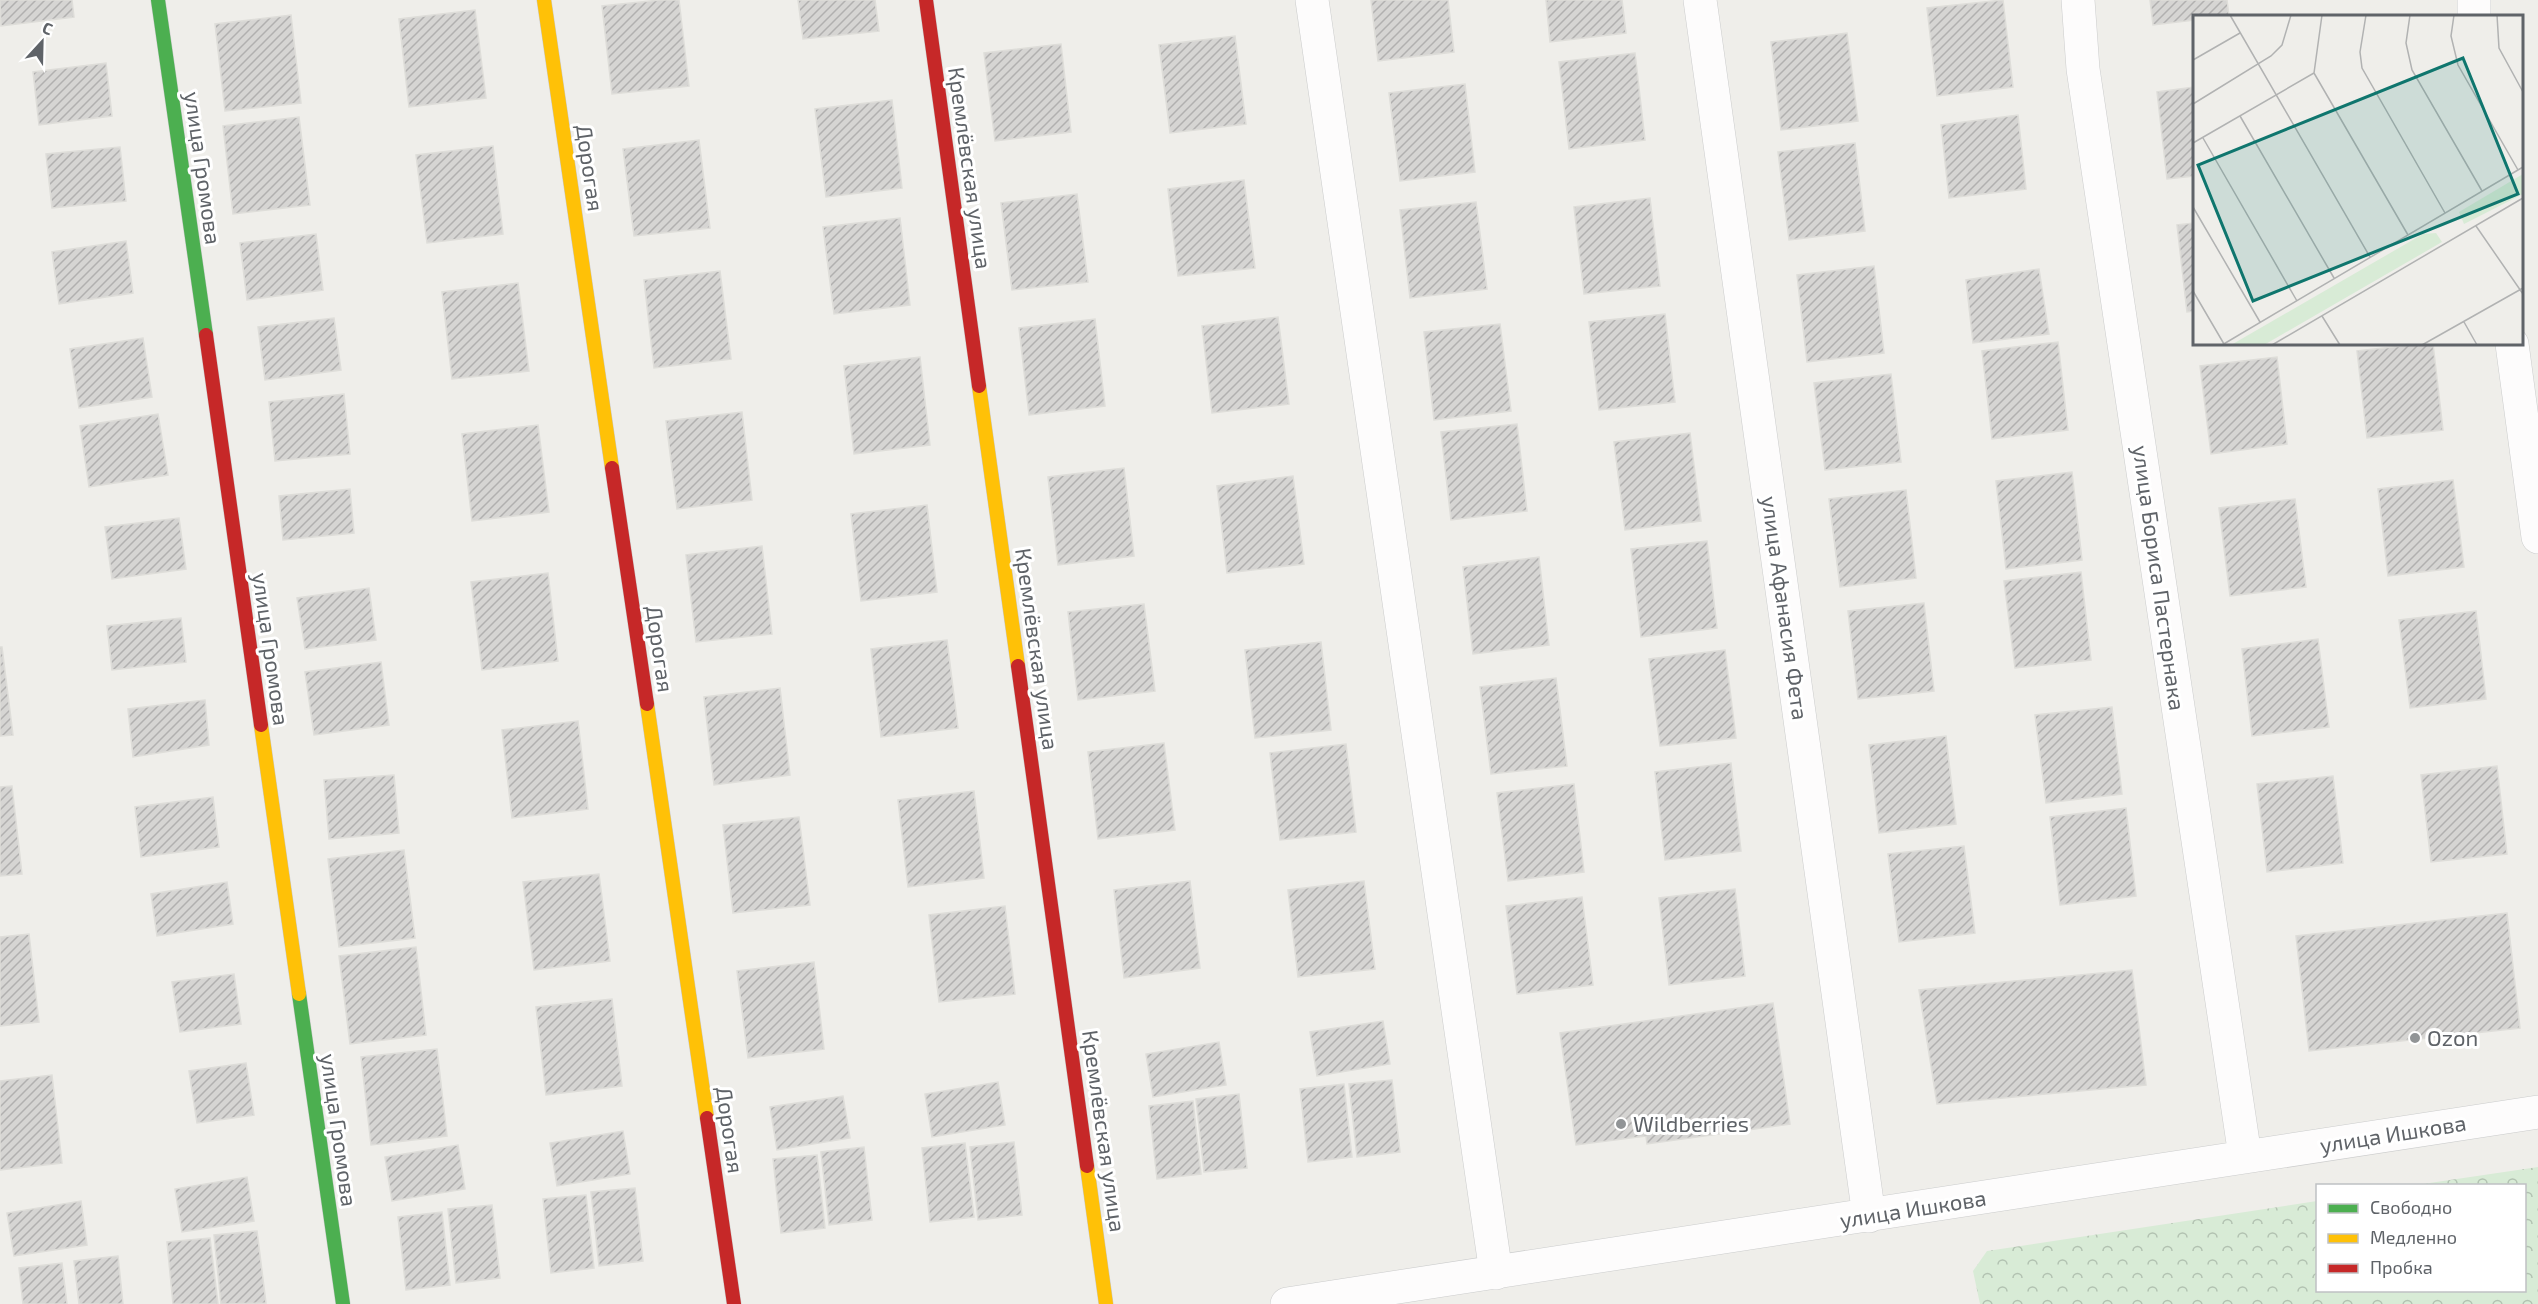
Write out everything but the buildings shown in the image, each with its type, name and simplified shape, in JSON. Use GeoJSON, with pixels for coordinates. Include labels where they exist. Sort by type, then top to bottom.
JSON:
{"type":"FeatureCollection","features":[{"type":"Feature","properties":{"kind":"street","name":"улица Громова"},"geometry":{"type":"LineString","coordinates":[[158,0],[343,1304]]}},
{"type":"Feature","properties":{"kind":"street","name":"Дорогая"},"geometry":{"type":"LineString","coordinates":[[544,0],[734,1304]]}},
{"type":"Feature","properties":{"kind":"street","name":"Кремлёвская улица"},"geometry":{"type":"LineString","coordinates":[[926,0],[1107,1304]]}},
{"type":"Feature","properties":{"kind":"street"},"geometry":{"type":"LineString","coordinates":[[1312,0],[1496,1273]]}},
{"type":"Feature","properties":{"kind":"street","name":"улица Афанасия Фета"},"geometry":{"type":"LineString","coordinates":[[1700,0],[1869,1216]]}},
{"type":"Feature","properties":{"kind":"street","name":"улица Бориса Пастернака"},"geometry":{"type":"LineString","coordinates":[[2078,0],[2083,69],[2245,1156]]}},
{"type":"Feature","properties":{"kind":"street"},"geometry":{"type":"LineString","coordinates":[[2512,345],[2538,537]]}},
{"type":"Feature","properties":{"kind":"street","name":"улица Ишкова"},"geometry":{"type":"LineString","coordinates":[[1287,1304],[2538,1112]]}},
{"type":"Feature","properties":{"kind":"green space"},"geometry":{"type":"Polygon","coordinates":[[[2538,1167],[2538,1304],[1980,1304],[1973,1271],[1987,1251],[2316,1201],[2316,1292],[2526,1292],[2526,1184],[2423,1184],[2538,1167]]]}},
{"type":"Feature","properties":{"kind":"traffic: fast"},"geometry":{"type":"LineString","coordinates":[[158,0],[206,335]]}},
{"type":"Feature","properties":{"kind":"traffic: fast"},"geometry":{"type":"LineString","coordinates":[[299,994],[343,1304]]}},
{"type":"Feature","properties":{"kind":"traffic: slow"},"geometry":{"type":"LineString","coordinates":[[544,0],[612,468]]}},
{"type":"Feature","properties":{"kind":"traffic: slow"},"geometry":{"type":"LineString","coordinates":[[979,386],[1018,666]]}},
{"type":"Feature","properties":{"kind":"traffic: slow"},"geometry":{"type":"LineString","coordinates":[[647,704],[707,1118]]}},
{"type":"Feature","properties":{"kind":"traffic: slow"},"geometry":{"type":"LineString","coordinates":[[261,725],[299,994]]}},
{"type":"Feature","properties":{"kind":"traffic: slow"},"geometry":{"type":"LineString","coordinates":[[1087,1166],[1106,1304]]}},
{"type":"Feature","properties":{"kind":"traffic: jam"},"geometry":{"type":"LineString","coordinates":[[926,0],[979,386]]}},
{"type":"Feature","properties":{"kind":"traffic: jam"},"geometry":{"type":"LineString","coordinates":[[206,335],[261,725]]}},
{"type":"Feature","properties":{"kind":"traffic: jam"},"geometry":{"type":"LineString","coordinates":[[612,468],[647,704]]}},
{"type":"Feature","properties":{"kind":"traffic: jam"},"geometry":{"type":"LineString","coordinates":[[1018,666],[1087,1166]]}},
{"type":"Feature","properties":{"kind":"traffic: jam"},"geometry":{"type":"LineString","coordinates":[[707,1118],[734,1304]]}},
{"type":"Feature","properties":{"kind":"place","name":"Ozon"},"geometry":{"type":"Point","coordinates":[2415,1038]}},
{"type":"Feature","properties":{"kind":"place","name":"Wildberries"},"geometry":{"type":"Point","coordinates":[1621,1124]}}]}
